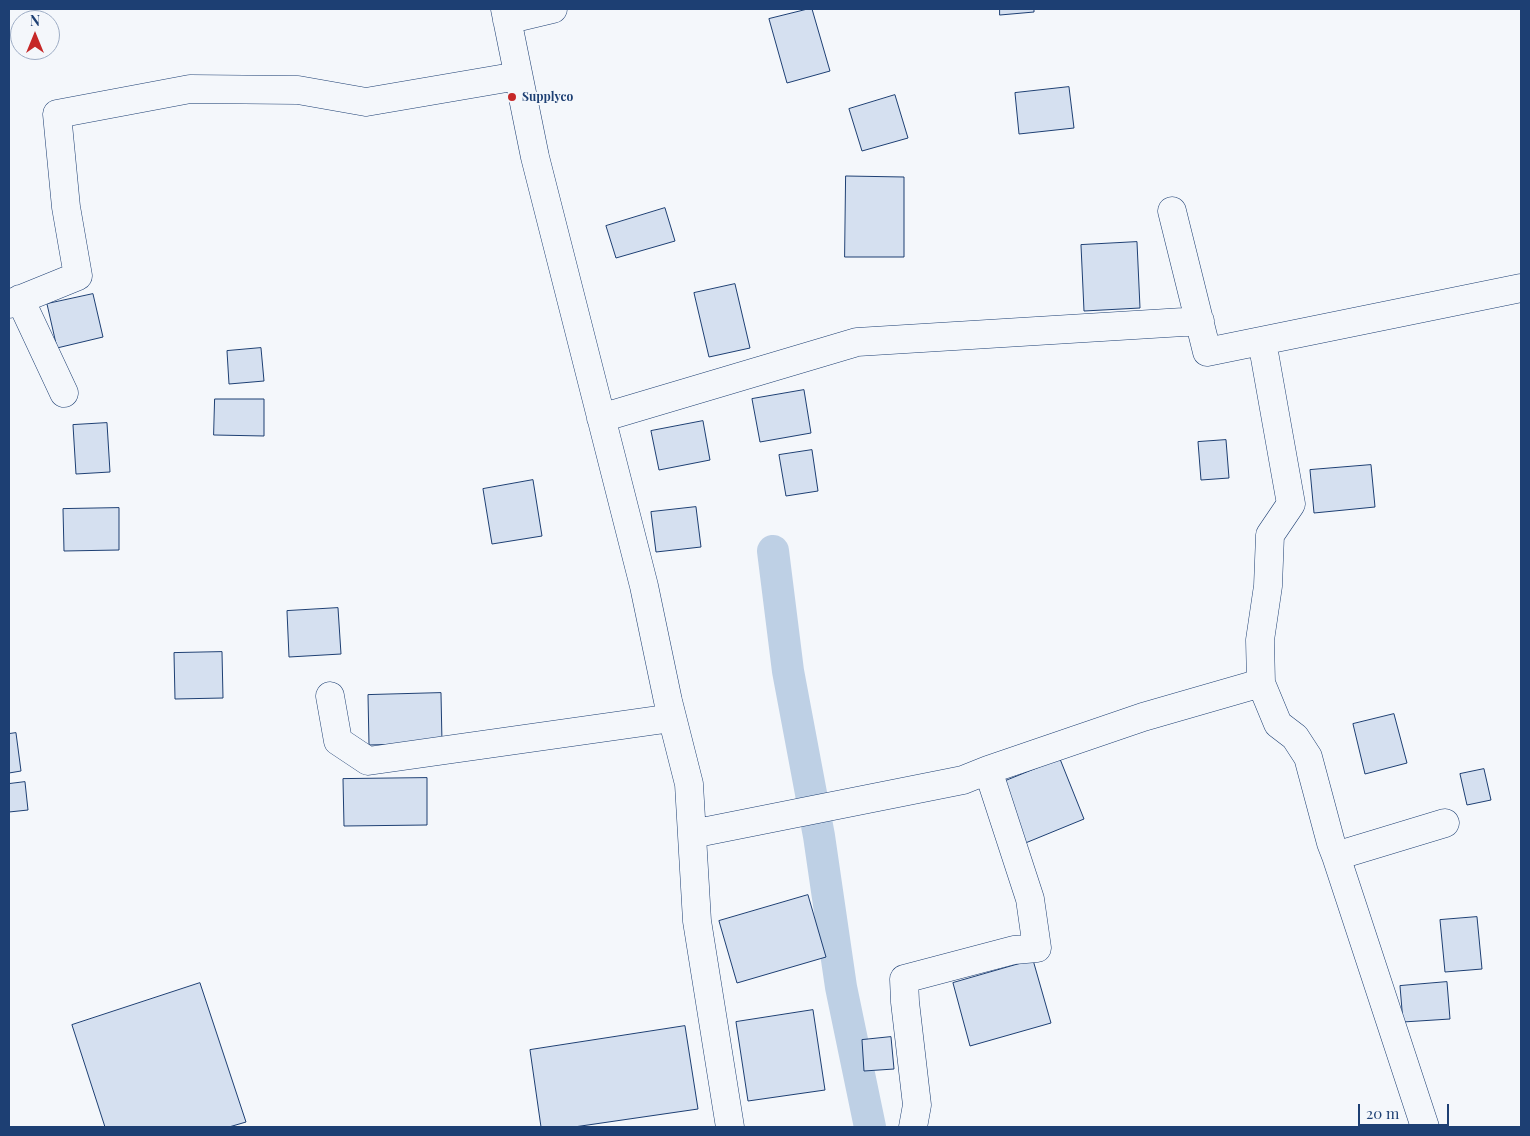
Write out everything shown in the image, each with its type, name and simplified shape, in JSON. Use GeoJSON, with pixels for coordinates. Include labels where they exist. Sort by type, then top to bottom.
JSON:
{"type":"FeatureCollection","features":[{"type":"Feature","properties":{"kind":"street"},"geometry":{"type":"LineString","coordinates":[[553,9],[506,14],[535,157],[644,586],[672,718],[689,784],[697,922],[730,1127]]}},
{"type":"Feature","properties":{"kind":"street"},"geometry":{"type":"LineString","coordinates":[[64,393],[14,302],[78,276],[66,208],[57,114],[190,89],[298,90],[366,102],[518,76]]}},
{"type":"Feature","properties":{"kind":"street"},"geometry":{"type":"LineString","coordinates":[[1172,210],[1207,352],[1521,288]]}},
{"type":"Feature","properties":{"kind":"street"},"geometry":{"type":"LineString","coordinates":[[601,418],[857,342],[1200,320]]}},
{"type":"Feature","properties":{"kind":"street"},"geometry":{"type":"LineString","coordinates":[[1262,341],[1291,504],[1270,536],[1268,586],[1260,640],[1261,683],[1278,724],[1295,737],[1308,757],[1331,843],[1425,1127]]}},
{"type":"Feature","properties":{"kind":"street"},"geometry":{"type":"LineString","coordinates":[[692,834],[963,780],[1143,717],[1261,683]]}},
{"type":"Feature","properties":{"kind":"street"},"geometry":{"type":"LineString","coordinates":[[330,696],[338,741],[368,760],[672,718]]}},
{"type":"Feature","properties":{"kind":"street"},"geometry":{"type":"LineString","coordinates":[[913,1127],[917,1105],[904,978],[1014,950],[1037,948],[1030,899],[988,770]]}},
{"type":"Feature","properties":{"kind":"street"},"geometry":{"type":"LineString","coordinates":[[1336,856],[1445,823]]}},
{"type":"Feature","properties":{"kind":"building"},"geometry":{"type":"Polygon","coordinates":[[[812,9],[830,71],[787,83],[769,19],[812,9]]]}},
{"type":"Feature","properties":{"kind":"building"},"geometry":{"type":"Polygon","coordinates":[[[1000,9],[1034,9],[1034,12],[1000,15],[1000,9]]]}},
{"type":"Feature","properties":{"kind":"building"},"geometry":{"type":"Polygon","coordinates":[[[1069,87],[1074,128],[1019,134],[1015,93],[1069,87]]]}},
{"type":"Feature","properties":{"kind":"building"},"geometry":{"type":"Polygon","coordinates":[[[895,95],[908,138],[862,151],[849,109],[895,95]]]}},
{"type":"Feature","properties":{"kind":"building"},"geometry":{"type":"Polygon","coordinates":[[[846,176],[904,177],[904,257],[845,257],[846,176]]]}},
{"type":"Feature","properties":{"kind":"building"},"geometry":{"type":"Polygon","coordinates":[[[665,208],[675,241],[616,258],[606,226],[665,208]]]}},
{"type":"Feature","properties":{"kind":"building"},"geometry":{"type":"Polygon","coordinates":[[[1137,242],[1140,308],[1084,311],[1081,245],[1137,242]]]}},
{"type":"Feature","properties":{"kind":"building"},"geometry":{"type":"Polygon","coordinates":[[[735,284],[750,348],[709,357],[694,293],[735,284]]]}},
{"type":"Feature","properties":{"kind":"building"},"geometry":{"type":"Polygon","coordinates":[[[93,294],[103,337],[57,348],[47,304],[93,294]]]}},
{"type":"Feature","properties":{"kind":"building"},"geometry":{"type":"Polygon","coordinates":[[[261,348],[264,381],[229,384],[227,351],[261,348]]]}},
{"type":"Feature","properties":{"kind":"building"},"geometry":{"type":"Polygon","coordinates":[[[804,390],[811,433],[760,442],[752,399],[804,390]]]}},
{"type":"Feature","properties":{"kind":"building"},"geometry":{"type":"Polygon","coordinates":[[[215,399],[264,399],[264,436],[214,435],[215,399]]]}},
{"type":"Feature","properties":{"kind":"building"},"geometry":{"type":"Polygon","coordinates":[[[703,421],[710,460],[659,470],[651,431],[703,421]]]}},
{"type":"Feature","properties":{"kind":"building"},"geometry":{"type":"Polygon","coordinates":[[[107,423],[110,472],[76,474],[73,425],[107,423]]]}},
{"type":"Feature","properties":{"kind":"building"},"geometry":{"type":"Polygon","coordinates":[[[1226,440],[1229,478],[1201,480],[1198,442],[1226,440]]]}},
{"type":"Feature","properties":{"kind":"building"},"geometry":{"type":"Polygon","coordinates":[[[812,450],[818,491],[786,496],[779,455],[812,450]]]}},
{"type":"Feature","properties":{"kind":"building"},"geometry":{"type":"Polygon","coordinates":[[[1371,465],[1375,507],[1314,513],[1310,470],[1371,465]]]}},
{"type":"Feature","properties":{"kind":"building"},"geometry":{"type":"Polygon","coordinates":[[[533,480],[542,536],[492,544],[483,489],[533,480]]]}},
{"type":"Feature","properties":{"kind":"building"},"geometry":{"type":"Polygon","coordinates":[[[696,507],[701,547],[656,552],[651,512],[696,507]]]}},
{"type":"Feature","properties":{"kind":"building"},"geometry":{"type":"Polygon","coordinates":[[[119,508],[119,550],[64,551],[63,509],[119,508]]]}},
{"type":"Feature","properties":{"kind":"building"},"geometry":{"type":"Polygon","coordinates":[[[338,608],[341,654],[289,657],[287,611],[338,608]]]}},
{"type":"Feature","properties":{"kind":"building"},"geometry":{"type":"Polygon","coordinates":[[[222,652],[223,698],[175,699],[174,653],[222,652]]]}},
{"type":"Feature","properties":{"kind":"building"},"geometry":{"type":"Polygon","coordinates":[[[441,693],[442,743],[369,745],[368,695],[441,693]]]}},
{"type":"Feature","properties":{"kind":"building"},"geometry":{"type":"Polygon","coordinates":[[[1394,714],[1407,763],[1365,774],[1353,724],[1394,714]]]}},
{"type":"Feature","properties":{"kind":"building"},"geometry":{"type":"Polygon","coordinates":[[[16,733],[21,771],[9,773],[9,734],[16,733]]]}},
{"type":"Feature","properties":{"kind":"building"},"geometry":{"type":"Polygon","coordinates":[[[1060,759],[1084,819],[1023,844],[998,784],[1060,759]]]}},
{"type":"Feature","properties":{"kind":"building"},"geometry":{"type":"Polygon","coordinates":[[[1484,769],[1491,800],[1467,805],[1460,774],[1484,769]]]}},
{"type":"Feature","properties":{"kind":"building"},"geometry":{"type":"Polygon","coordinates":[[[427,778],[427,825],[344,826],[343,779],[427,778]]]}},
{"type":"Feature","properties":{"kind":"building"},"geometry":{"type":"Polygon","coordinates":[[[25,782],[28,810],[9,812],[9,784],[25,782]]]}},
{"type":"Feature","properties":{"kind":"building"},"geometry":{"type":"Polygon","coordinates":[[[808,895],[826,957],[737,983],[719,921],[808,895]]]}},
{"type":"Feature","properties":{"kind":"building"},"geometry":{"type":"Polygon","coordinates":[[[1477,917],[1482,969],[1445,972],[1440,920],[1477,917]]]}},
{"type":"Feature","properties":{"kind":"building"},"geometry":{"type":"Polygon","coordinates":[[[1033,960],[1051,1023],[970,1046],[953,983],[1033,960]]]}},
{"type":"Feature","properties":{"kind":"building"},"geometry":{"type":"Polygon","coordinates":[[[1447,982],[1450,1019],[1403,1022],[1400,986],[1447,982]]]}},
{"type":"Feature","properties":{"kind":"building"},"geometry":{"type":"Polygon","coordinates":[[[200,983],[246,1122],[229,1127],[105,1127],[72,1025],[200,983]]]}},
{"type":"Feature","properties":{"kind":"building"},"geometry":{"type":"Polygon","coordinates":[[[813,1010],[825,1090],[748,1101],[736,1022],[813,1010]]]}},
{"type":"Feature","properties":{"kind":"building"},"geometry":{"type":"Polygon","coordinates":[[[685,1026],[698,1109],[574,1127],[541,1127],[530,1050],[685,1026]]]}},
{"type":"Feature","properties":{"kind":"building"},"geometry":{"type":"Polygon","coordinates":[[[891,1037],[894,1069],[864,1071],[862,1040],[891,1037]]]}},
{"type":"Feature","properties":{"kind":"waterway"},"geometry":{"type":"LineString","coordinates":[[773,551],[788,671],[819,836],[841,987],[870,1127]]}},
{"type":"Feature","properties":{"kind":"place","name":"Supplyco"},"geometry":{"type":"Point","coordinates":[512,97]}}]}
